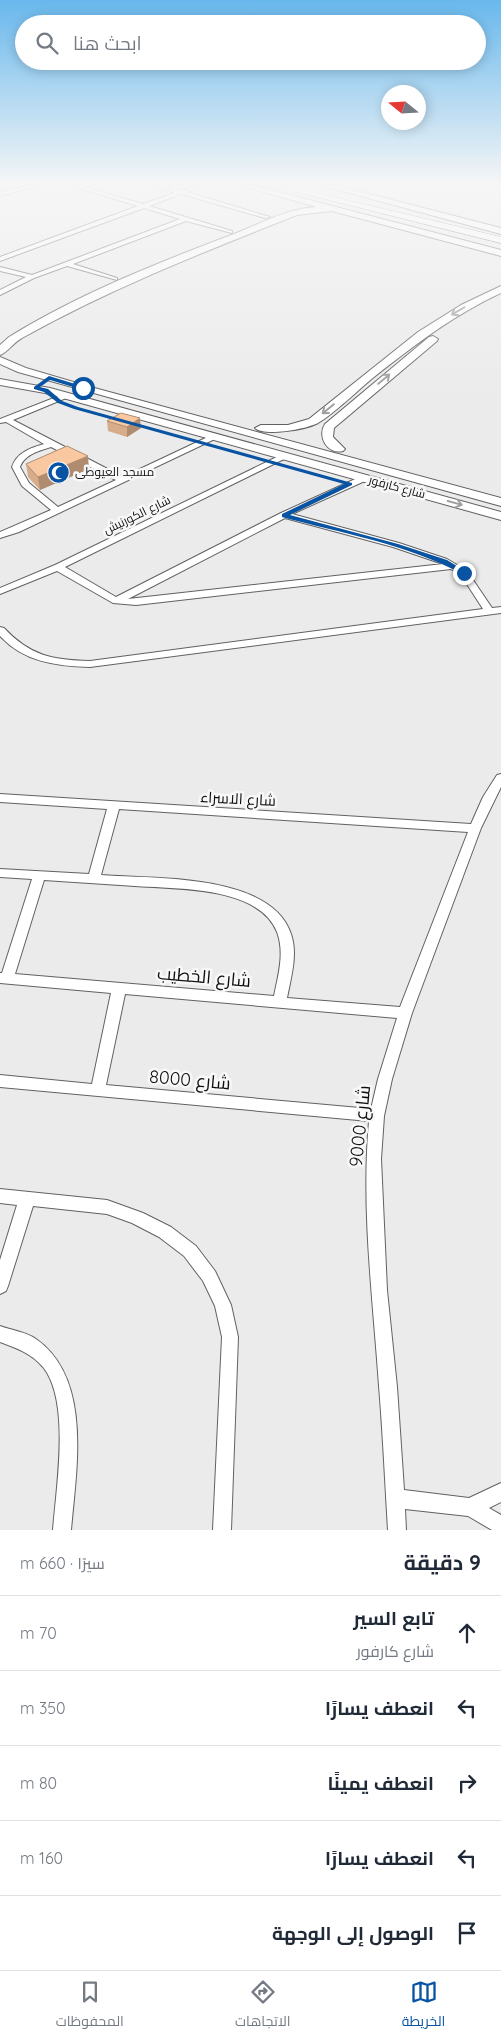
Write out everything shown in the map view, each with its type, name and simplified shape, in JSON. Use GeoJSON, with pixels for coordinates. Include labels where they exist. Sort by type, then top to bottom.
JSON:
{"type":"FeatureCollection","features":[{"type":"Feature","properties":{"kind":"street"},"geometry":{"type":"LineString","coordinates":[[0,293],[32,277],[87,256]]}},
{"type":"Feature","properties":{"kind":"street"},"geometry":{"type":"LineString","coordinates":[[0,336],[73,298],[170,256]]}},
{"type":"Feature","properties":{"kind":"street"},"geometry":{"type":"LineString","coordinates":[[1,348],[96,294],[187,256]]}},
{"type":"Feature","properties":{"kind":"street"},"geometry":{"type":"LineString","coordinates":[[67,264],[115,279]]}},
{"type":"Feature","properties":{"kind":"street"},"geometry":{"type":"LineString","coordinates":[[0,270],[32,277]]}},
{"type":"Feature","properties":{"kind":"street"},"geometry":{"type":"LineString","coordinates":[[261,428],[288,428],[316,419],[422,334],[464,308],[501,289]]}},
{"type":"Feature","properties":{"kind":"street"},"geometry":{"type":"LineString","coordinates":[[319,433],[422,347],[448,328],[501,297]]}},
{"type":"Feature","properties":{"kind":"street","name":"شارع كارفور"},"geometry":{"type":"LineString","coordinates":[[0,360],[11,366],[166,411],[499,499]]}},
{"type":"Feature","properties":{"kind":"street"},"geometry":{"type":"LineString","coordinates":[[1,382],[12,374],[11,366]]}},
{"type":"Feature","properties":{"kind":"street"},"geometry":{"type":"LineString","coordinates":[[41,389],[55,379],[100,385],[398,465],[499,499],[499,507],[488,512]]}},
{"type":"Feature","properties":{"kind":"street"},"geometry":{"type":"LineString","coordinates":[[1,382],[41,389],[62,398],[76,408],[501,526]]}},
{"type":"Feature","properties":{"kind":"street"},"geometry":{"type":"LineString","coordinates":[[3,420],[62,398]]}},
{"type":"Feature","properties":{"kind":"street","name":"شارع كارفور"},"geometry":{"type":"LineString","coordinates":[[62,398],[215,437],[501,516]]}},
{"type":"Feature","properties":{"kind":"street"},"geometry":{"type":"LineString","coordinates":[[166,411],[205,413]]}},
{"type":"Feature","properties":{"kind":"street"},"geometry":{"type":"LineString","coordinates":[[3,420],[123,480]]}},
{"type":"Feature","properties":{"kind":"street"},"geometry":{"type":"LineString","coordinates":[[305,424],[303,426],[304,431],[319,433],[339,450]]}},
{"type":"Feature","properties":{"kind":"street"},"geometry":{"type":"LineString","coordinates":[[0,535],[58,511],[215,437]]}},
{"type":"Feature","properties":{"kind":"street"},"geometry":{"type":"LineString","coordinates":[[51,444],[27,453],[17,462],[16,467],[25,484],[58,511]]}},
{"type":"Feature","properties":{"kind":"street","name":"شارع الكورنيش"},"geometry":{"type":"LineString","coordinates":[[0,591],[58,567],[283,456]]}},
{"type":"Feature","properties":{"kind":"street"},"geometry":{"type":"LineString","coordinates":[[398,465],[409,476]]}},
{"type":"Feature","properties":{"kind":"street"},"geometry":{"type":"LineString","coordinates":[[116,601],[284,516],[364,478]]}},
{"type":"Feature","properties":{"kind":"street"},"geometry":{"type":"LineString","coordinates":[[284,516],[396,545],[454,566],[464,573],[489,611]]}},
{"type":"Feature","properties":{"kind":"street"},"geometry":{"type":"LineString","coordinates":[[58,567],[116,601],[136,602],[454,566]]}},
{"type":"Feature","properties":{"kind":"street"},"geometry":{"type":"LineString","coordinates":[[0,630],[20,650],[40,658],[63,663],[90,664],[501,610]]}},
{"type":"Feature","properties":{"kind":"street","name":"شارع 9000"},"geometry":{"type":"LineString","coordinates":[[397,1530],[388,1386],[379,1290],[373,1159],[376,1116],[405,1013],[475,828],[495,797],[501,778]]}},
{"type":"Feature","properties":{"kind":"street","name":"شارع الاسراء"},"geometry":{"type":"LineString","coordinates":[[0,798],[475,828]]}},
{"type":"Feature","properties":{"kind":"street"},"geometry":{"type":"LineString","coordinates":[[94,879],[114,806]]}},
{"type":"Feature","properties":{"kind":"street"},"geometry":{"type":"LineString","coordinates":[[0,873],[200,886],[226,890],[251,898],[271,912],[285,930],[288,950],[280,1002]]}},
{"type":"Feature","properties":{"kind":"street"},"geometry":{"type":"LineString","coordinates":[[4,979],[38,876]]}},
{"type":"Feature","properties":{"kind":"street","name":"شارع الخطيب"},"geometry":{"type":"LineString","coordinates":[[4,979],[405,1013]]}},
{"type":"Feature","properties":{"kind":"street"},"geometry":{"type":"LineString","coordinates":[[98,1090],[119,988]]}},
{"type":"Feature","properties":{"kind":"street","name":"شارع 8000"},"geometry":{"type":"LineString","coordinates":[[0,1081],[376,1116]]}},
{"type":"Feature","properties":{"kind":"street"},"geometry":{"type":"LineString","coordinates":[[0,1196],[107,1208],[137,1218],[165,1232],[190,1251],[209,1276],[223,1305],[230,1337],[222,1530]]}},
{"type":"Feature","properties":{"kind":"street"},"geometry":{"type":"LineString","coordinates":[[0,1286],[26,1199]]}},
{"type":"Feature","properties":{"kind":"street"},"geometry":{"type":"LineString","coordinates":[[0,1334],[21,1339],[42,1352],[56,1369],[64,1390],[69,1428],[62,1530]]}},
{"type":"Feature","properties":{"kind":"street"},"geometry":{"type":"LineString","coordinates":[[470,1507],[501,1492]]}},
{"type":"Feature","properties":{"kind":"street"},"geometry":{"type":"LineString","coordinates":[[394,1498],[470,1507],[501,1525]]}},
{"type":"Feature","properties":{"kind":"building"},"geometry":{"type":"Polygon","coordinates":[[[121,413],[140,418],[127,427],[107,421],[121,413]]]}},
{"type":"Feature","properties":{"kind":"building"},"geometry":{"type":"Polygon","coordinates":[[[67,446],[88,456],[38,477],[26,464],[67,446]]]}},
{"type":"Feature","properties":{"kind":"place","name":"مسجد العيوطى"},"geometry":{"type":"Point","coordinates":[59,472]}},
{"type":"Feature","properties":{"kind":"route"},"geometry":{"type":"LineString","coordinates":[[83,388],[49,378],[36,388],[46,390],[60,402],[76,408],[349,484],[284,516],[396,545],[434,557],[464,573]]}}]}
